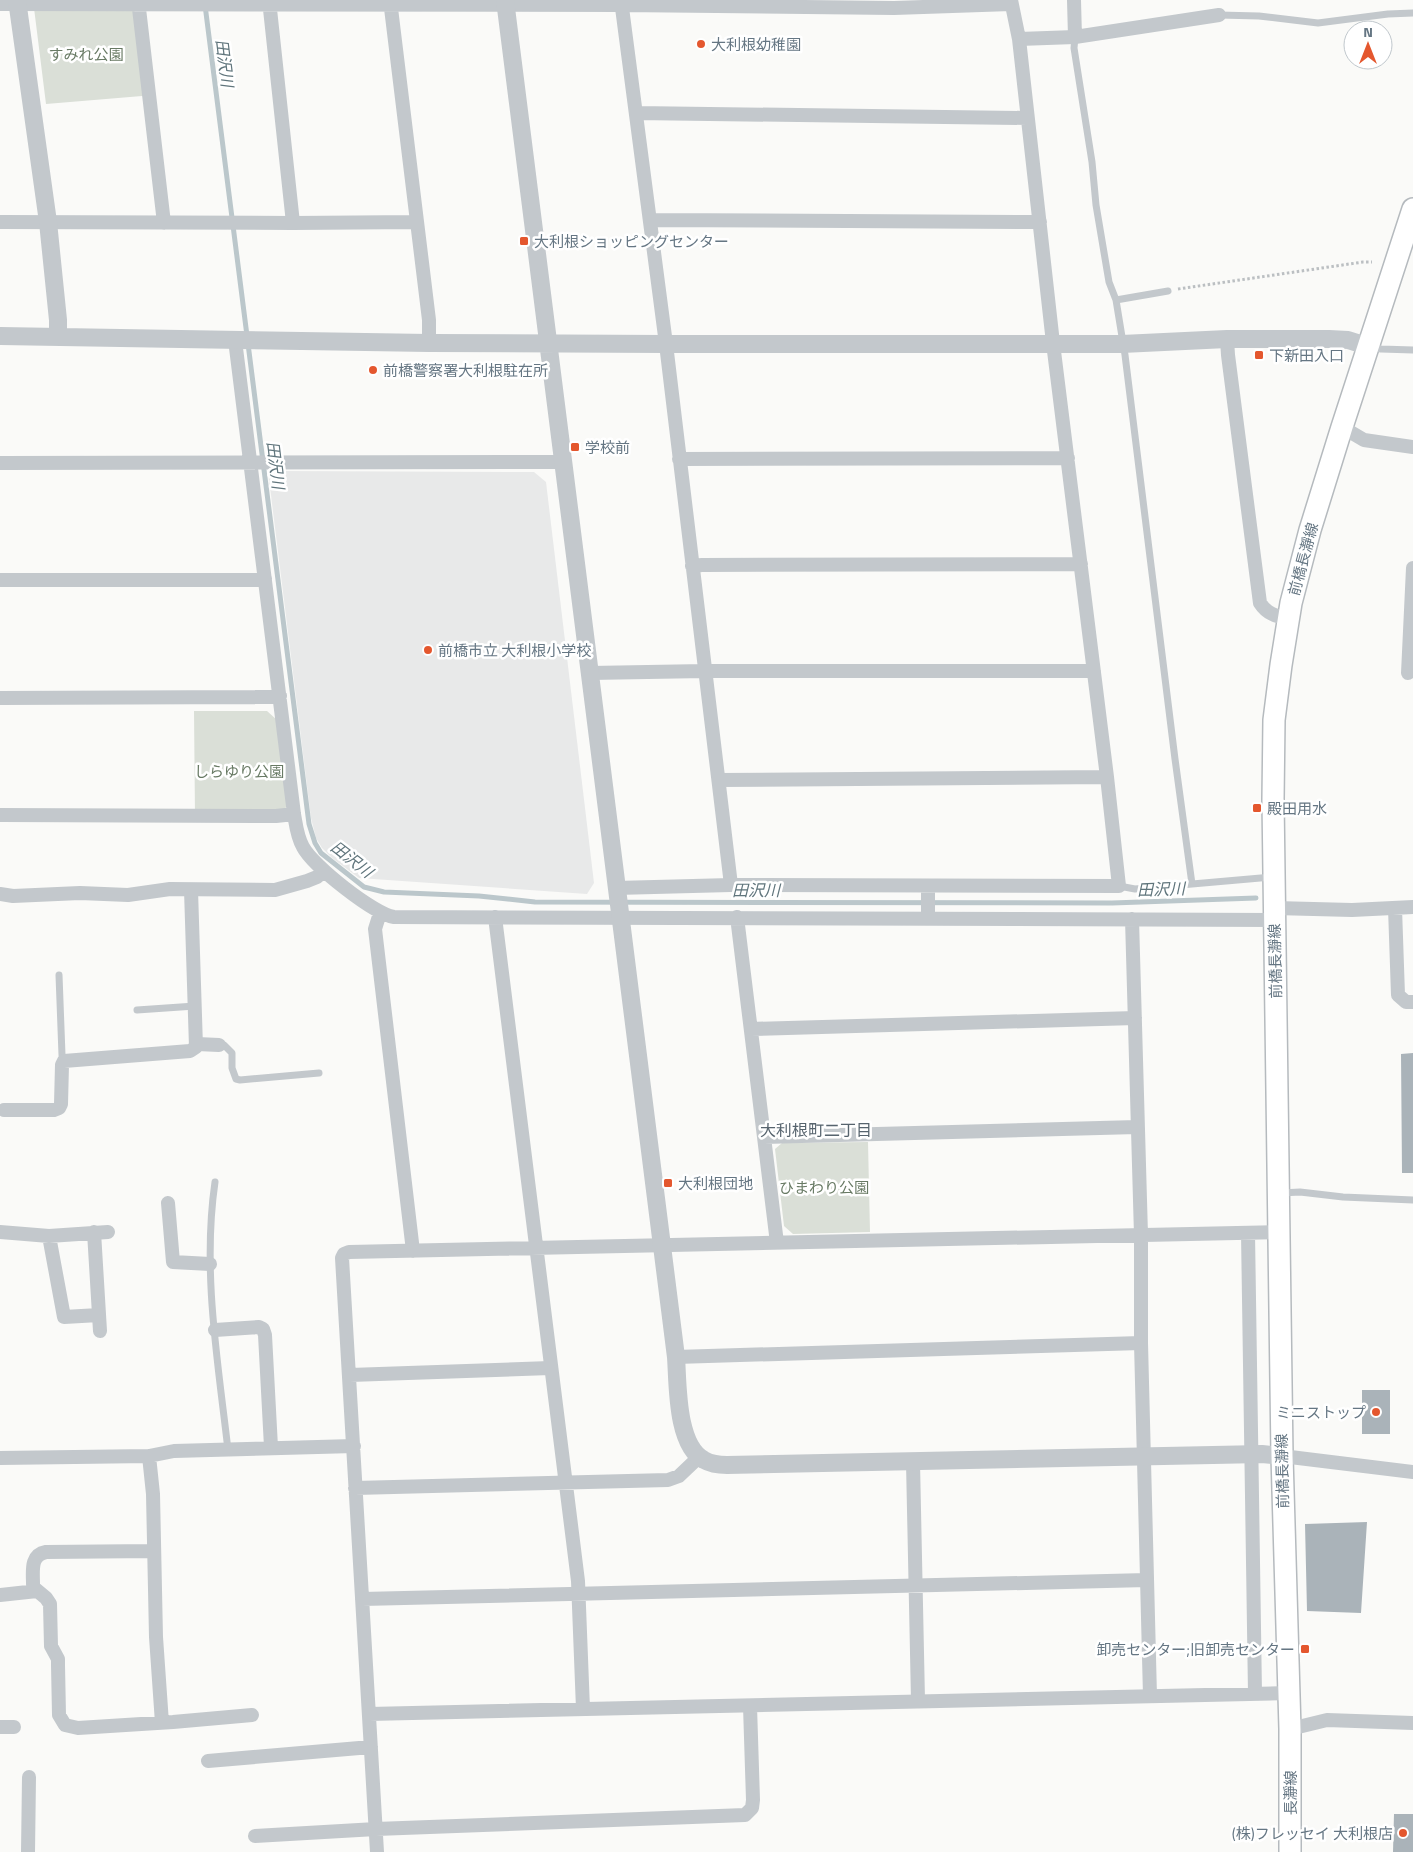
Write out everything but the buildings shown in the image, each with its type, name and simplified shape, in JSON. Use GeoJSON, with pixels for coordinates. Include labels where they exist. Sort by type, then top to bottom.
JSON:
{"type":"FeatureCollection","features":[{"type":"Feature","properties":{"kind":"main road","name":"前橋長瀞線"},"geometry":{"type":"LineString","coordinates":[[1290,1731],[1282,1456],[1274,877],[1274,720],[1288,619],[1310,530],[1367,346],[1404,254],[1413,209]]}},
{"type":"Feature","properties":{"kind":"main road","name":"長瀞線"},"geometry":{"type":"LineString","coordinates":[[1290,1731],[1290,1852]]}},
{"type":"Feature","properties":{"kind":"street"},"geometry":{"type":"LineString","coordinates":[[1074,0],[1076,37]]}},
{"type":"Feature","properties":{"kind":"street"},"geometry":{"type":"LineString","coordinates":[[18,2],[48,222],[58,336]]}},
{"type":"Feature","properties":{"kind":"street"},"geometry":{"type":"LineString","coordinates":[[0,4],[18,2],[894,4],[1011,2],[1019,39],[1053,343],[1119,886],[731,885],[616,888]]}},
{"type":"Feature","properties":{"kind":"street"},"geometry":{"type":"LineString","coordinates":[[138,2],[164,222]]}},
{"type":"Feature","properties":{"kind":"street"},"geometry":{"type":"LineString","coordinates":[[270,2],[293,223]]}},
{"type":"Feature","properties":{"kind":"street"},"geometry":{"type":"LineString","coordinates":[[390,2],[429,320],[429,343]]}},
{"type":"Feature","properties":{"kind":"street"},"geometry":{"type":"LineString","coordinates":[[505,2],[660,1245],[684,1429],[690,1447],[700,1457],[713,1464],[727,1466],[1252,1454],[1413,1472]]}},
{"type":"Feature","properties":{"kind":"street"},"geometry":{"type":"LineString","coordinates":[[621,2],[666,344],[731,885]]}},
{"type":"Feature","properties":{"kind":"street"},"geometry":{"type":"LineString","coordinates":[[1019,39],[1076,37],[1219,15]]}},
{"type":"Feature","properties":{"kind":"street"},"geometry":{"type":"LineString","coordinates":[[636,114],[1027,118]]}},
{"type":"Feature","properties":{"kind":"street"},"geometry":{"type":"LineString","coordinates":[[650,220],[1040,222]]}},
{"type":"Feature","properties":{"kind":"street"},"geometry":{"type":"LineString","coordinates":[[0,222],[416,222]]}},
{"type":"Feature","properties":{"kind":"street"},"geometry":{"type":"LineString","coordinates":[[0,336],[429,343],[666,344],[1122,344],[1227,339],[1329,339],[1348,340],[1367,346]]}},
{"type":"Feature","properties":{"kind":"street"},"geometry":{"type":"LineString","coordinates":[[1227,339],[1260,603],[1269,613],[1288,619]]}},
{"type":"Feature","properties":{"kind":"street"},"geometry":{"type":"LineString","coordinates":[[234,340],[294,814],[300,840],[304,849],[317,866],[380,913],[394,917],[1132,919],[1413,907]]}},
{"type":"Feature","properties":{"kind":"street"},"geometry":{"type":"LineString","coordinates":[[1342,427],[1364,440],[1413,447]]}},
{"type":"Feature","properties":{"kind":"street"},"geometry":{"type":"LineString","coordinates":[[679,459],[1068,458]]}},
{"type":"Feature","properties":{"kind":"street"},"geometry":{"type":"LineString","coordinates":[[0,463],[562,462]]}},
{"type":"Feature","properties":{"kind":"street"},"geometry":{"type":"LineString","coordinates":[[692,566],[1081,564]]}},
{"type":"Feature","properties":{"kind":"street"},"geometry":{"type":"LineString","coordinates":[[1411,673],[1413,568]]}},
{"type":"Feature","properties":{"kind":"street"},"geometry":{"type":"LineString","coordinates":[[0,580],[265,579]]}},
{"type":"Feature","properties":{"kind":"street"},"geometry":{"type":"LineString","coordinates":[[590,673],[705,670],[1094,671]]}},
{"type":"Feature","properties":{"kind":"street"},"geometry":{"type":"LineString","coordinates":[[0,698],[250,698],[280,696]]}},
{"type":"Feature","properties":{"kind":"street"},"geometry":{"type":"LineString","coordinates":[[719,780],[1107,777]]}},
{"type":"Feature","properties":{"kind":"street"},"geometry":{"type":"LineString","coordinates":[[0,815],[276,816],[294,814]]}},
{"type":"Feature","properties":{"kind":"street"},"geometry":{"type":"LineString","coordinates":[[0,894],[13,896],[80,893],[128,895],[170,889],[275,890],[308,881],[324,872]]}},
{"type":"Feature","properties":{"kind":"street"},"geometry":{"type":"LineString","coordinates":[[928,886],[928,918]]}},
{"type":"Feature","properties":{"kind":"street"},"geometry":{"type":"LineString","coordinates":[[4,1110],[48,1110],[59,1108],[61,1104],[62,1065],[64,1061],[190,1051],[196,1047],[192,890]]}},
{"type":"Feature","properties":{"kind":"street"},"geometry":{"type":"LineString","coordinates":[[1395,908],[1398,995],[1406,1002],[1413,1002]]}},
{"type":"Feature","properties":{"kind":"street"},"geometry":{"type":"LineString","coordinates":[[380,913],[375,929],[413,1251]]}},
{"type":"Feature","properties":{"kind":"street"},"geometry":{"type":"LineString","coordinates":[[495,917],[550,1368],[580,1594],[583,1709]]}},
{"type":"Feature","properties":{"kind":"street"},"geometry":{"type":"LineString","coordinates":[[737,917],[777,1243]]}},
{"type":"Feature","properties":{"kind":"street"},"geometry":{"type":"LineString","coordinates":[[1132,919],[1141,1235],[1141,1343],[1150,1696]]}},
{"type":"Feature","properties":{"kind":"street"},"geometry":{"type":"LineString","coordinates":[[751,1029],[1135,1018]]}},
{"type":"Feature","properties":{"kind":"street"},"geometry":{"type":"LineString","coordinates":[[196,1044],[219,1045]]}},
{"type":"Feature","properties":{"kind":"street"},"geometry":{"type":"LineString","coordinates":[[764,1137],[1137,1127]]}},
{"type":"Feature","properties":{"kind":"street"},"geometry":{"type":"LineString","coordinates":[[168,1203],[173,1262],[210,1264]]}},
{"type":"Feature","properties":{"kind":"street"},"geometry":{"type":"LineString","coordinates":[[0,1232],[49,1236],[101,1232],[100,1332]]}},
{"type":"Feature","properties":{"kind":"street"},"geometry":{"type":"LineString","coordinates":[[377,1852],[342,1258],[344,1254],[349,1252],[1279,1232]]}},
{"type":"Feature","properties":{"kind":"street"},"geometry":{"type":"LineString","coordinates":[[1248,1233],[1255,1693]]}},
{"type":"Feature","properties":{"kind":"street"},"geometry":{"type":"LineString","coordinates":[[49,1236],[64,1318],[99,1315]]}},
{"type":"Feature","properties":{"kind":"street"},"geometry":{"type":"LineString","coordinates":[[215,1330],[259,1328],[262,1329],[265,1335],[271,1447]]}},
{"type":"Feature","properties":{"kind":"street"},"geometry":{"type":"LineString","coordinates":[[676,1357],[1141,1343]]}},
{"type":"Feature","properties":{"kind":"street"},"geometry":{"type":"LineString","coordinates":[[350,1375],[550,1368]]}},
{"type":"Feature","properties":{"kind":"street"},"geometry":{"type":"LineString","coordinates":[[0,1458],[149,1456],[174,1451],[354,1446]]}},
{"type":"Feature","properties":{"kind":"street"},"geometry":{"type":"LineString","coordinates":[[149,1456],[153,1494],[156,1637],[162,1723]]}},
{"type":"Feature","properties":{"kind":"street"},"geometry":{"type":"LineString","coordinates":[[355,1488],[668,1480],[679,1476],[700,1457]]}},
{"type":"Feature","properties":{"kind":"street"},"geometry":{"type":"LineString","coordinates":[[913,1462],[918,1700]]}},
{"type":"Feature","properties":{"kind":"street"},"geometry":{"type":"LineString","coordinates":[[154,1551],[41,1552],[35,1558],[33,1584],[50,1604],[51,1646],[58,1659],[60,1715],[65,1725],[78,1728],[252,1715]]}},
{"type":"Feature","properties":{"kind":"street"},"geometry":{"type":"LineString","coordinates":[[362,1599],[1146,1580]]}},
{"type":"Feature","properties":{"kind":"street"},"geometry":{"type":"LineString","coordinates":[[0,1595],[37,1591]]}},
{"type":"Feature","properties":{"kind":"street"},"geometry":{"type":"LineString","coordinates":[[369,1714],[1289,1693]]}},
{"type":"Feature","properties":{"kind":"street"},"geometry":{"type":"LineString","coordinates":[[255,1836],[376,1829],[745,1815],[752,1808],[753,1800],[750,1706]]}},
{"type":"Feature","properties":{"kind":"street"},"geometry":{"type":"LineString","coordinates":[[1290,1731],[1327,1720],[1413,1723]]}},
{"type":"Feature","properties":{"kind":"street"},"geometry":{"type":"LineString","coordinates":[[208,1761],[371,1747]]}},
{"type":"Feature","properties":{"kind":"street"},"geometry":{"type":"LineString","coordinates":[[28,1852],[29,1777]]}},
{"type":"Feature","properties":{"kind":"lane"},"geometry":{"type":"LineString","coordinates":[[1219,15],[1259,16],[1318,23],[1388,14],[1413,13]]}},
{"type":"Feature","properties":{"kind":"lane"},"geometry":{"type":"LineString","coordinates":[[1076,37],[1074,48],[1092,162],[1096,205],[1109,282],[1116,300],[1122,344],[1126,355],[1174,759],[1192,884]]}},
{"type":"Feature","properties":{"kind":"lane"},"geometry":{"type":"LineString","coordinates":[[1116,300],[1168,291]]}},
{"type":"Feature","properties":{"kind":"lane"},"geometry":{"type":"LineString","coordinates":[[1367,346],[1381,349],[1413,350]]}},
{"type":"Feature","properties":{"kind":"lane"},"geometry":{"type":"LineString","coordinates":[[1119,886],[1135,889],[1274,877]]}},
{"type":"Feature","properties":{"kind":"lane"},"geometry":{"type":"LineString","coordinates":[[59,975],[62,1055],[64,1061]]}},
{"type":"Feature","properties":{"kind":"lane"},"geometry":{"type":"LineString","coordinates":[[137,1010],[195,1006]]}},
{"type":"Feature","properties":{"kind":"lane"},"geometry":{"type":"LineString","coordinates":[[219,1045],[224,1045],[232,1053],[232,1068],[236,1079],[319,1073]]}},
{"type":"Feature","properties":{"kind":"lane"},"geometry":{"type":"LineString","coordinates":[[215,1182],[211,1206],[210,1264],[228,1451]]}},
{"type":"Feature","properties":{"kind":"lane"},"geometry":{"type":"LineString","coordinates":[[1278,1193],[1300,1192],[1343,1197],[1413,1200]]}},
{"type":"Feature","properties":{"kind":"path"},"geometry":{"type":"LineString","coordinates":[[1168,291],[1372,262]]}},
{"type":"Feature","properties":{"kind":"shaded area","name":"前橋市立 大利根小学校"},"geometry":{"type":"Polygon","coordinates":[[[279,471],[534,472],[546,482],[594,883],[587,894],[359,878],[322,848],[316,838],[311,818],[269,479],[279,471]]]}},
{"type":"Feature","properties":{"kind":"green space","name":"すみれ公園"},"geometry":{"type":"Polygon","coordinates":[[[34,8],[134,9],[149,97],[46,104],[34,8]]]}},
{"type":"Feature","properties":{"kind":"green space","name":"しらゆり公園"},"geometry":{"type":"Polygon","coordinates":[[[194,711],[267,711],[277,720],[289,805],[276,816],[195,815],[194,711]]]}},
{"type":"Feature","properties":{"kind":"green space","name":"ひまわり公園"},"geometry":{"type":"Polygon","coordinates":[[[868,1142],[870,1232],[793,1234],[784,1226],[775,1149],[782,1143],[868,1142]]]}},
{"type":"Feature","properties":{"kind":"waterway","name":"田沢川"},"geometry":{"type":"LineString","coordinates":[[205,5],[309,824],[315,843],[321,853],[364,887],[384,892],[479,896],[535,902],[1112,903],[1256,898]]}},
{"type":"Feature","properties":{"kind":"place","name":"大利根幼稚園"},"geometry":{"type":"Point","coordinates":[701,44]}},
{"type":"Feature","properties":{"kind":"place","name":"大利根ショッピングセンター"},"geometry":{"type":"Point","coordinates":[524,241]}},
{"type":"Feature","properties":{"kind":"place","name":"下新田入口"},"geometry":{"type":"Point","coordinates":[1259,355]}},
{"type":"Feature","properties":{"kind":"place","name":"前橋警察署大利根駐在所"},"geometry":{"type":"Point","coordinates":[373,370]}},
{"type":"Feature","properties":{"kind":"place","name":"学校前"},"geometry":{"type":"Point","coordinates":[575,447]}},
{"type":"Feature","properties":{"kind":"place","name":"前橋市立 大利根小学校"},"geometry":{"type":"Point","coordinates":[428,650]}},
{"type":"Feature","properties":{"kind":"place","name":"殿田用水"},"geometry":{"type":"Point","coordinates":[1257,808]}},
{"type":"Feature","properties":{"kind":"place","name":"大利根団地"},"geometry":{"type":"Point","coordinates":[668,1183]}},
{"type":"Feature","properties":{"kind":"place","name":"ミニストップ"},"geometry":{"type":"Point","coordinates":[1376,1412]}},
{"type":"Feature","properties":{"kind":"place","name":"卸売センター;旧卸売センター"},"geometry":{"type":"Point","coordinates":[1305,1649]}},
{"type":"Feature","properties":{"kind":"place","name":"(株)フレッセイ 大利根店"},"geometry":{"type":"Point","coordinates":[1403,1833]}},
{"type":"Feature","properties":{"kind":"district","name":"大利根町二丁目"},"geometry":{"type":"Point","coordinates":[816,1130]}}]}
